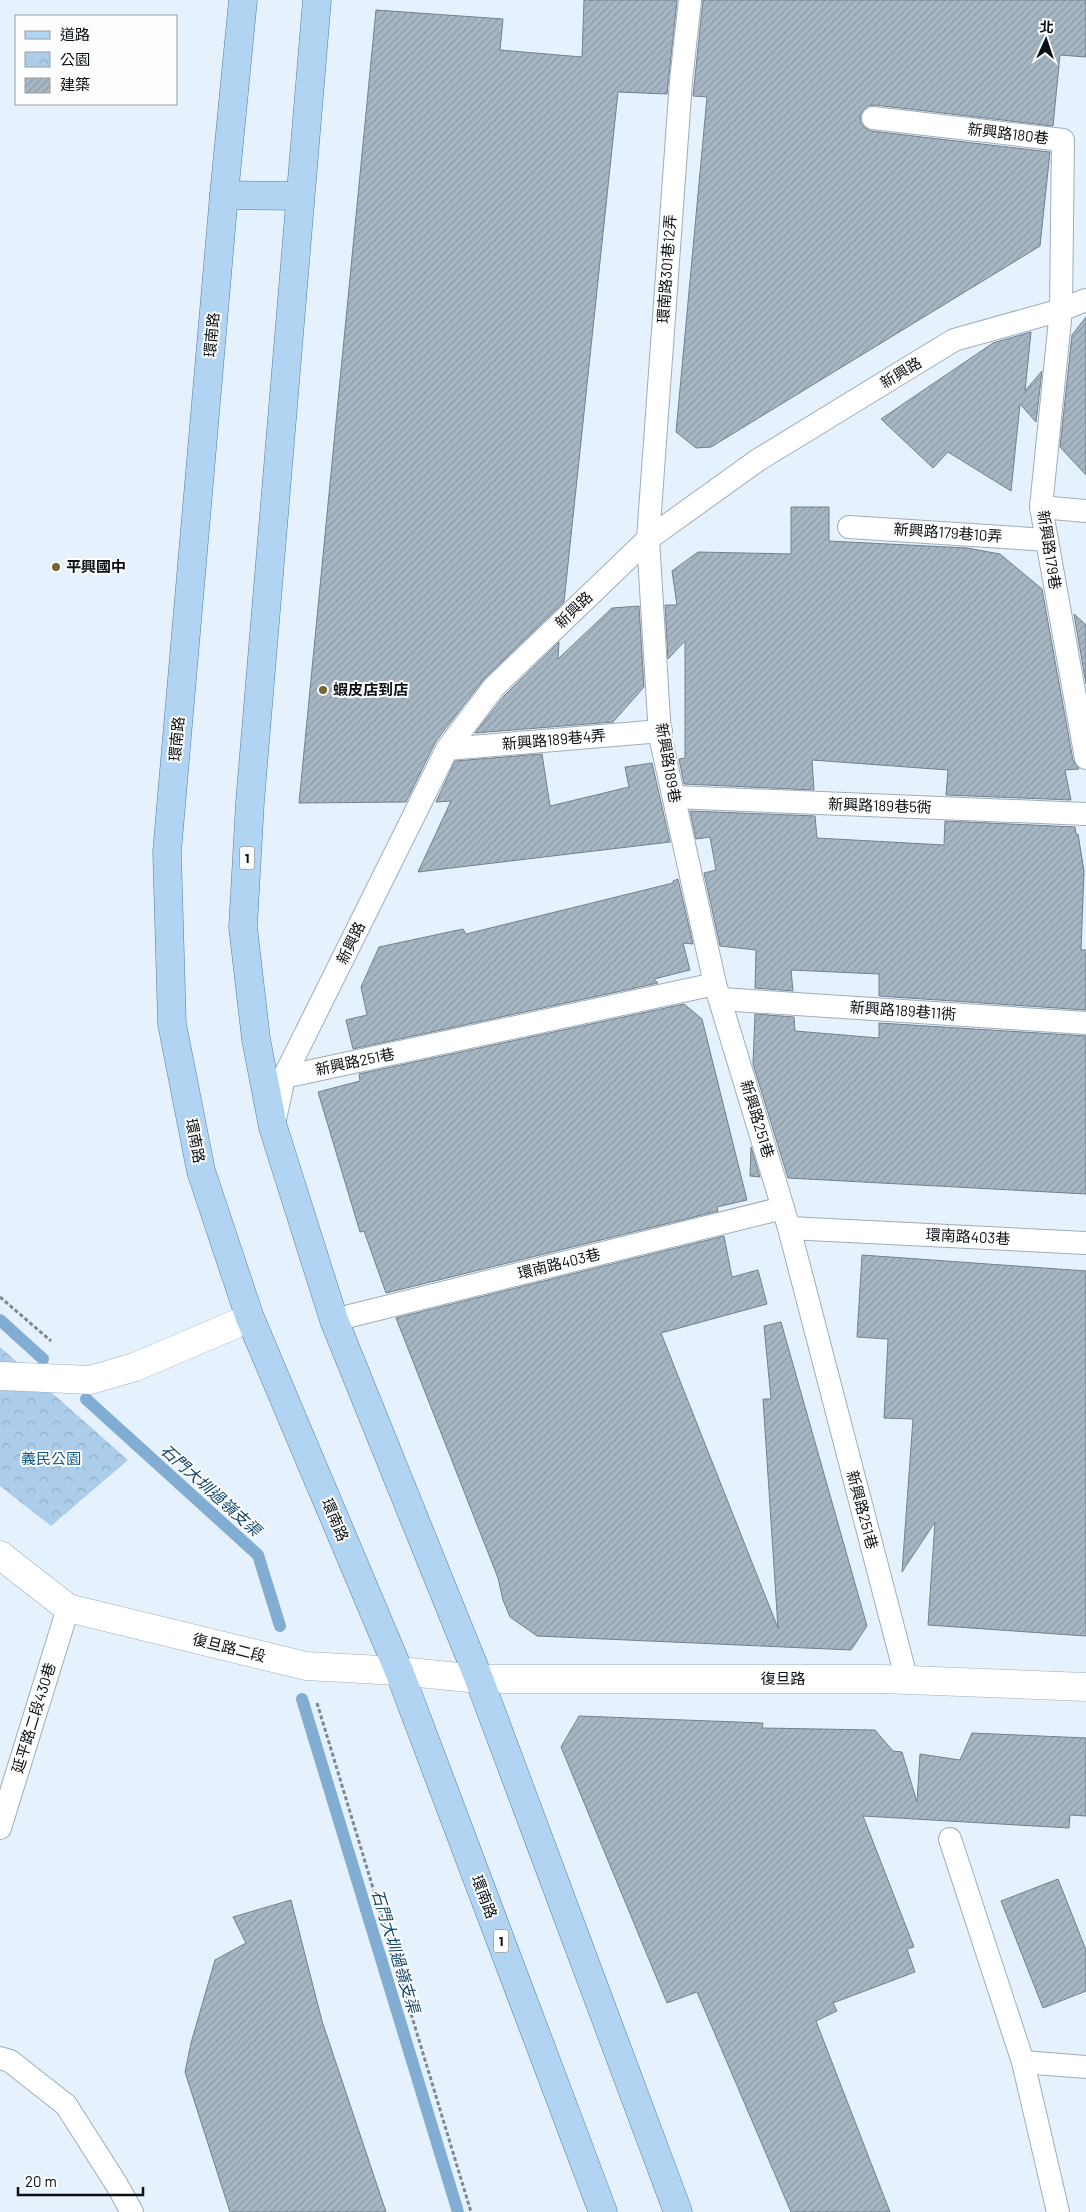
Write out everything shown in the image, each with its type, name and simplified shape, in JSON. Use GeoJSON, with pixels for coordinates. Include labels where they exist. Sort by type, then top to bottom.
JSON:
{"type":"FeatureCollection","features":[{"type":"Feature","properties":{"kind":"main road","name":"環南路"},"geometry":{"type":"LineString","coordinates":[[243,0],[224,195],[167,852],[172,1024],[201,1171],[250,1318],[399,1671],[603,2212]]}},
{"type":"Feature","properties":{"kind":"main road","name":"1"},"geometry":{"type":"LineString","coordinates":[[317,0],[250,792],[243,927],[256,1039],[273,1127],[334,1320],[479,1679],[678,2212]]}},
{"type":"Feature","properties":{"kind":"main road"},"geometry":{"type":"LineString","coordinates":[[224,195],[300,196]]}},
{"type":"Feature","properties":{"kind":"street"},"geometry":{"type":"LineString","coordinates":[[0,1376],[90,1380],[135,1367],[250,1318]]}},
{"type":"Feature","properties":{"kind":"street","name":"復旦路二段"},"geometry":{"type":"LineString","coordinates":[[0,1555],[68,1608],[306,1666],[399,1671],[479,1679]]}},
{"type":"Feature","properties":{"kind":"street","name":"復旦路"},"geometry":{"type":"LineString","coordinates":[[479,1679],[883,1679],[1086,1687]]}},
{"type":"Feature","properties":{"kind":"lane","name":"環南路301巷12弄"},"geometry":{"type":"LineString","coordinates":[[648,539],[681,81],[690,0]]}},
{"type":"Feature","properties":{"kind":"lane","name":"新興路180巷"},"geometry":{"type":"LineString","coordinates":[[873,118],[1063,140],[1061,310]]}},
{"type":"Feature","properties":{"kind":"lane","name":"新興路"},"geometry":{"type":"LineString","coordinates":[[273,1127],[284,1077],[448,749],[494,687],[648,539],[758,460],[954,340],[1061,310],[1086,300]]}},
{"type":"Feature","properties":{"kind":"lane","name":"新興路179巷"},"geometry":{"type":"LineString","coordinates":[[1061,310],[1041,508],[1082,723],[1086,758]]}},
{"type":"Feature","properties":{"kind":"lane"},"geometry":{"type":"LineString","coordinates":[[1041,508],[1086,511]]}},
{"type":"Feature","properties":{"kind":"lane","name":"新興路179巷10弄"},"geometry":{"type":"LineString","coordinates":[[849,526],[1047,540]]}},
{"type":"Feature","properties":{"kind":"lane","name":"新興路189巷"},"geometry":{"type":"LineString","coordinates":[[648,539],[661,731],[718,992]]}},
{"type":"Feature","properties":{"kind":"lane","name":"新興路189巷4弄"},"geometry":{"type":"LineString","coordinates":[[448,749],[661,731]]}},
{"type":"Feature","properties":{"kind":"lane","name":"新興路189巷5衖"},"geometry":{"type":"LineString","coordinates":[[674,797],[1086,814]]}},
{"type":"Feature","properties":{"kind":"lane","name":"新興路251巷"},"geometry":{"type":"LineString","coordinates":[[284,1077],[718,992],[786,1218],[907,1681]]}},
{"type":"Feature","properties":{"kind":"lane","name":"新興路189巷11衖"},"geometry":{"type":"LineString","coordinates":[[718,992],[1086,1023]]}},
{"type":"Feature","properties":{"kind":"lane","name":"環南路403巷"},"geometry":{"type":"LineString","coordinates":[[334,1320],[786,1218],[1086,1244]]}},
{"type":"Feature","properties":{"kind":"lane","name":"延平路二段430巷"},"geometry":{"type":"LineString","coordinates":[[0,1828],[68,1608]]}},
{"type":"Feature","properties":{"kind":"lane"},"geometry":{"type":"LineString","coordinates":[[950,1839],[1023,2062],[1058,2212]]}},
{"type":"Feature","properties":{"kind":"lane"},"geometry":{"type":"LineString","coordinates":[[0,2058],[10,2061],[66,2105],[132,2212]]}},
{"type":"Feature","properties":{"kind":"lane"},"geometry":{"type":"LineString","coordinates":[[1023,2062],[1086,2067]]}},
{"type":"Feature","properties":{"kind":"path"},"geometry":{"type":"LineString","coordinates":[[0,1297],[52,1342]]}},
{"type":"Feature","properties":{"kind":"path"},"geometry":{"type":"LineString","coordinates":[[306,1666],[471,2212]]}},
{"type":"Feature","properties":{"kind":"green space","name":"義民公園"},"geometry":{"type":"Polygon","coordinates":[[[0,1347],[128,1460],[51,1526],[0,1486],[0,1347]]]}},
{"type":"Feature","properties":{"kind":"building"},"geometry":{"type":"Polygon","coordinates":[[[584,0],[677,0],[667,94],[618,92],[564,602],[484,679],[436,741],[406,802],[299,803],[376,10],[503,19],[500,50],[582,57],[584,0]]]}},
{"type":"Feature","properties":{"kind":"building"},"geometry":{"type":"Polygon","coordinates":[[[703,0],[1086,0],[1086,57],[1060,55],[1053,126],[875,105],[868,106],[863,110],[860,116],[861,123],[871,131],[1050,152],[1040,246],[711,447],[696,448],[676,432],[707,97],[693,96],[703,0]]]}},
{"type":"Feature","properties":{"kind":"building"},"geometry":{"type":"Polygon","coordinates":[[[1086,317],[1086,475],[1060,447],[1072,335],[1086,317]]]}},
{"type":"Feature","properties":{"kind":"building"},"geometry":{"type":"Polygon","coordinates":[[[1031,332],[1025,391],[1042,371],[1036,422],[1020,404],[1011,491],[948,452],[933,468],[881,419],[993,343],[1031,332]]]}},
{"type":"Feature","properties":{"kind":"building"},"geometry":{"type":"Polygon","coordinates":[[[791,507],[829,507],[829,541],[967,548],[1000,554],[1042,589],[1073,760],[1079,769],[1065,770],[1071,800],[946,795],[948,770],[812,760],[814,790],[684,784],[679,759],[685,758],[685,641],[668,659],[665,605],[677,605],[672,571],[698,552],[791,554],[791,507]]]}},
{"type":"Feature","properties":{"kind":"building"},"geometry":{"type":"Polygon","coordinates":[[[639,606],[644,687],[613,722],[475,733],[504,696],[559,642],[558,659],[612,608],[639,606]]]}},
{"type":"Feature","properties":{"kind":"building"},"geometry":{"type":"Polygon","coordinates":[[[1074,614],[1086,625],[1086,684],[1074,614]]]}},
{"type":"Feature","properties":{"kind":"building"},"geometry":{"type":"Polygon","coordinates":[[[542,754],[550,806],[629,787],[625,767],[652,763],[670,842],[418,872],[451,801],[436,802],[455,761],[542,754]]]}},
{"type":"Feature","properties":{"kind":"building"},"geometry":{"type":"Polygon","coordinates":[[[690,811],[815,816],[817,838],[944,845],[945,821],[1075,827],[1076,834],[1078,834],[1084,871],[1081,950],[1086,950],[1086,1010],[879,996],[879,974],[791,970],[793,991],[755,988],[756,950],[720,946],[704,873],[716,870],[710,837],[696,839],[690,811]]]}},
{"type":"Feature","properties":{"kind":"building"},"geometry":{"type":"Polygon","coordinates":[[[678,879],[693,944],[683,943],[690,970],[654,979],[658,983],[353,1049],[346,1020],[367,1015],[361,987],[379,947],[463,929],[466,934],[673,883],[673,881],[678,879]]]}},
{"type":"Feature","properties":{"kind":"building"},"geometry":{"type":"Polygon","coordinates":[[[684,1004],[702,1019],[747,1200],[717,1207],[718,1211],[386,1293],[364,1231],[360,1232],[318,1092],[360,1081],[359,1074],[684,1004]]]}},
{"type":"Feature","properties":{"kind":"building"},"geometry":{"type":"Polygon","coordinates":[[[755,1014],[794,1017],[795,1031],[879,1038],[879,1023],[1086,1036],[1086,1194],[788,1178],[753,1064],[755,1014]]]}},
{"type":"Feature","properties":{"kind":"building"},"geometry":{"type":"Polygon","coordinates":[[[751,1147],[760,1177],[750,1176],[751,1147]]]}},
{"type":"Feature","properties":{"kind":"building"},"geometry":{"type":"Polygon","coordinates":[[[724,1236],[732,1277],[758,1270],[767,1304],[661,1333],[778,1628],[763,1399],[771,1399],[764,1326],[781,1322],[867,1626],[851,1650],[537,1636],[510,1617],[503,1600],[498,1578],[396,1318],[724,1236]]]}},
{"type":"Feature","properties":{"kind":"building"},"geometry":{"type":"Polygon","coordinates":[[[862,1255],[1086,1271],[1086,1636],[928,1625],[935,1522],[902,1572],[913,1419],[884,1418],[888,1339],[857,1337],[862,1255]]]}},
{"type":"Feature","properties":{"kind":"building"},"geometry":{"type":"Polygon","coordinates":[[[579,1716],[763,1723],[762,1728],[875,1730],[893,1751],[902,1752],[917,1802],[920,1754],[960,1760],[972,1733],[1086,1738],[1086,1816],[1070,1815],[1069,1828],[863,1816],[914,1947],[907,1949],[915,1972],[833,2003],[837,2011],[816,2021],[890,2212],[791,2212],[697,1992],[667,2003],[561,1747],[579,1716]]]}},
{"type":"Feature","properties":{"kind":"building"},"geometry":{"type":"Polygon","coordinates":[[[1058,1879],[1086,1950],[1086,1991],[1043,2008],[1001,1901],[1058,1879]]]}},
{"type":"Feature","properties":{"kind":"building"},"geometry":{"type":"Polygon","coordinates":[[[291,1900],[322,2021],[386,2212],[230,2212],[185,2072],[191,2043],[215,1960],[246,1943],[233,1917],[291,1900]]]}},
{"type":"Feature","properties":{"kind":"waterway","name":"石門大圳過嶺支渠"},"geometry":{"type":"LineString","coordinates":[[0,1320],[43,1359]]}},
{"type":"Feature","properties":{"kind":"waterway","name":"石門大圳過嶺支渠"},"geometry":{"type":"LineString","coordinates":[[86,1399],[258,1555],[280,1626]]}},
{"type":"Feature","properties":{"kind":"waterway","name":"石門大圳過嶺支渠"},"geometry":{"type":"LineString","coordinates":[[302,1699],[458,2212]]}},
{"type":"Feature","properties":{"kind":"place","name":"平興國中"},"geometry":{"type":"Point","coordinates":[56,567]}},
{"type":"Feature","properties":{"kind":"place","name":"蝦皮店到店"},"geometry":{"type":"Point","coordinates":[323,690]}}]}
